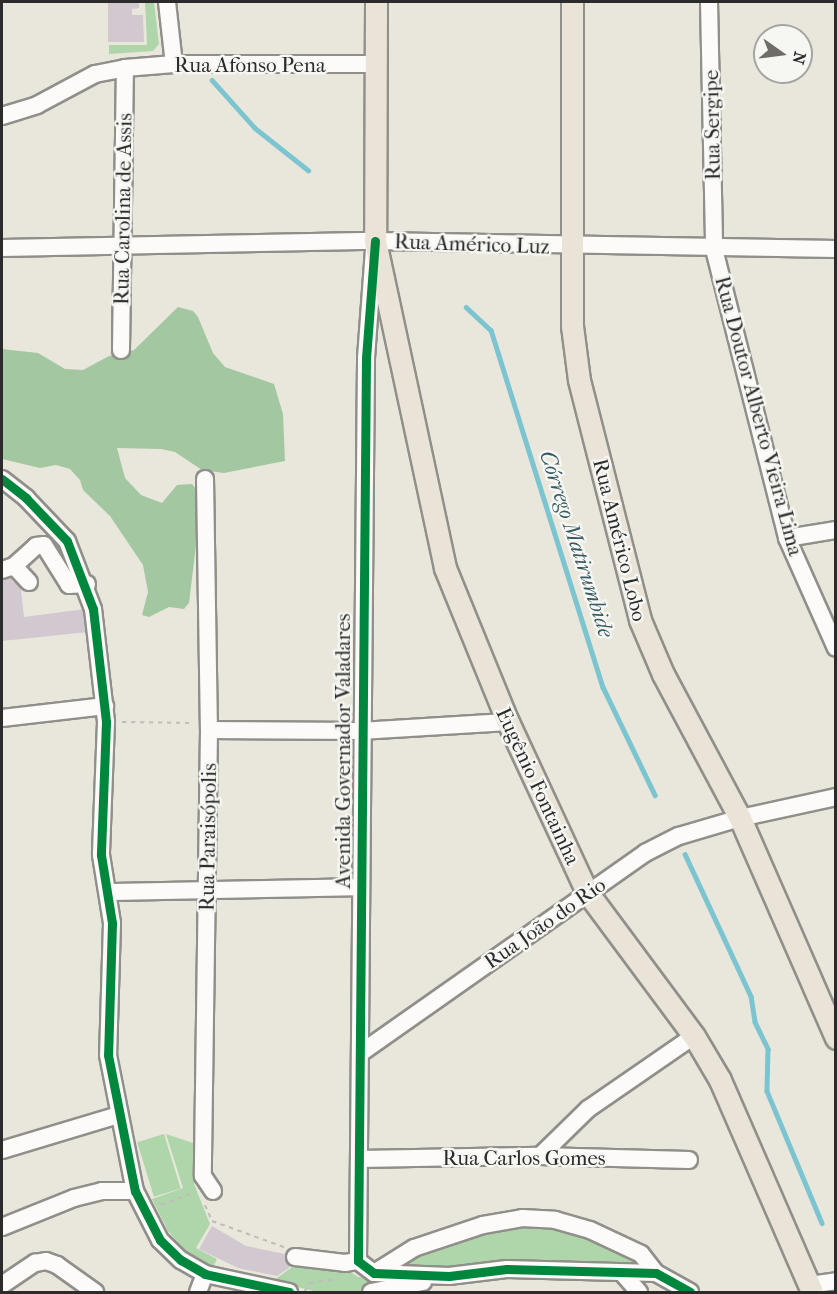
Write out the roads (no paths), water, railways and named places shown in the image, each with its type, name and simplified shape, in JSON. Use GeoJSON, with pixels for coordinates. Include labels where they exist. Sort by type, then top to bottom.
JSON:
{"type":"FeatureCollection","features":[{"type":"Feature","properties":{"kind":"main road","name":"Avenida Governador Valadares"},"geometry":{"type":"LineString","coordinates":[[375,241],[376,2]]}},
{"type":"Feature","properties":{"kind":"main road","name":"Rua Américo Lobo"},"geometry":{"type":"LineString","coordinates":[[572,2],[572,326],[579,380],[640,620],[658,665],[740,818],[836,1038]]}},
{"type":"Feature","properties":{"kind":"main road","name":"Eugênio Fontainha"},"geometry":{"type":"LineString","coordinates":[[375,241],[445,568],[508,722],[587,892],[694,1036],[720,1080],[810,1289]]}},
{"type":"Feature","properties":{"kind":"street"},"geometry":{"type":"LineString","coordinates":[[167,2],[174,64]]}},
{"type":"Feature","properties":{"kind":"street","name":"Rua Sergipe"},"geometry":{"type":"LineString","coordinates":[[709,2],[714,249]]}},
{"type":"Feature","properties":{"kind":"street","name":"Rua Afonso Pena"},"geometry":{"type":"LineString","coordinates":[[2,116],[37,105],[94,74],[125,68],[174,64],[376,64]]}},
{"type":"Feature","properties":{"kind":"street","name":"Rua Carolina de Assis"},"geometry":{"type":"LineString","coordinates":[[121,350],[125,68]]}},
{"type":"Feature","properties":{"kind":"street","name":"Rua Américo Luz"},"geometry":{"type":"LineString","coordinates":[[2,248],[122,248],[375,241],[572,247],[836,249]]}},
{"type":"Feature","properties":{"kind":"street","name":"Avenida Governador Valadares"},"geometry":{"type":"LineString","coordinates":[[351,1262],[360,1159],[362,1052],[359,887],[360,731],[366,358],[375,241]]}},
{"type":"Feature","properties":{"kind":"street","name":"Rua Doutor Alberto Vieira Lima"},"geometry":{"type":"LineString","coordinates":[[714,249],[787,538],[836,648]]}},
{"type":"Feature","properties":{"kind":"street"},"geometry":{"type":"LineString","coordinates":[[2,479],[26,498],[67,541],[87,584],[98,635],[106,714],[101,855],[112,923],[108,1055],[135,1191],[160,1239],[181,1260],[206,1274],[289,1293]]}},
{"type":"Feature","properties":{"kind":"street","name":"Rua Paraisópolis"},"geometry":{"type":"LineString","coordinates":[[205,479],[209,726],[203,1176],[205,1194]]}},
{"type":"Feature","properties":{"kind":"street"},"geometry":{"type":"LineString","coordinates":[[787,538],[836,530]]}},
{"type":"Feature","properties":{"kind":"street"},"geometry":{"type":"LineString","coordinates":[[8,568],[36,546],[44,545],[69,585],[87,584]]}},
{"type":"Feature","properties":{"kind":"street"},"geometry":{"type":"LineString","coordinates":[[8,568],[28,576],[28,582]]}},
{"type":"Feature","properties":{"kind":"street"},"geometry":{"type":"LineString","coordinates":[[2,718],[106,714]]}},
{"type":"Feature","properties":{"kind":"street"},"geometry":{"type":"LineString","coordinates":[[209,726],[360,731],[508,722]]}},
{"type":"Feature","properties":{"kind":"street","name":"Rua João do Rio"},"geometry":{"type":"LineString","coordinates":[[362,1052],[645,853],[680,836],[740,818],[836,797]]}},
{"type":"Feature","properties":{"kind":"street"},"geometry":{"type":"LineString","coordinates":[[108,892],[359,887]]}},
{"type":"Feature","properties":{"kind":"street"},"geometry":{"type":"LineString","coordinates":[[540,1156],[588,1109],[694,1036]]}},
{"type":"Feature","properties":{"kind":"street"},"geometry":{"type":"LineString","coordinates":[[2,1150],[119,1115]]}},
{"type":"Feature","properties":{"kind":"street","name":"Rua Carlos Gomes"},"geometry":{"type":"LineString","coordinates":[[360,1159],[540,1156],[689,1160]]}},
{"type":"Feature","properties":{"kind":"street"},"geometry":{"type":"LineString","coordinates":[[2,1227],[74,1198],[102,1191],[135,1191]]}},
{"type":"Feature","properties":{"kind":"street"},"geometry":{"type":"LineString","coordinates":[[374,1273],[414,1248],[483,1225],[522,1218],[555,1220],[590,1230],[641,1254],[656,1273],[690,1293]]}},
{"type":"Feature","properties":{"kind":"street"},"geometry":{"type":"LineString","coordinates":[[295,1257],[351,1262],[374,1273],[449,1276]]}},
{"type":"Feature","properties":{"kind":"street"},"geometry":{"type":"LineString","coordinates":[[2,1285],[35,1263],[46,1262],[57,1265],[95,1293]]}},
{"type":"Feature","properties":{"kind":"street"},"geometry":{"type":"LineString","coordinates":[[371,1293],[449,1276],[507,1269],[624,1275],[656,1273]]}},
{"type":"Feature","properties":{"kind":"street"},"geometry":{"type":"LineString","coordinates":[[198,1293],[206,1274]]}},
{"type":"Feature","properties":{"kind":"street"},"geometry":{"type":"LineString","coordinates":[[624,1275],[639,1293]]}},
{"type":"Feature","properties":{"kind":"street"},"geometry":{"type":"LineString","coordinates":[[810,1289],[836,1281]]}},
{"type":"Feature","properties":{"kind":"waterway","name":"Córrego Matirumbide"},"geometry":{"type":"LineString","coordinates":[[212,80],[255,128],[308,170]]}},
{"type":"Feature","properties":{"kind":"waterway","name":"Córrego Matirumbide"},"geometry":{"type":"LineString","coordinates":[[466,307],[491,330],[603,687],[655,795]]}},
{"type":"Feature","properties":{"kind":"waterway","name":"Córrego Matirumbide"},"geometry":{"type":"LineString","coordinates":[[685,854],[751,996],[755,1022],[768,1049],[767,1091],[822,1223]]}}]}
